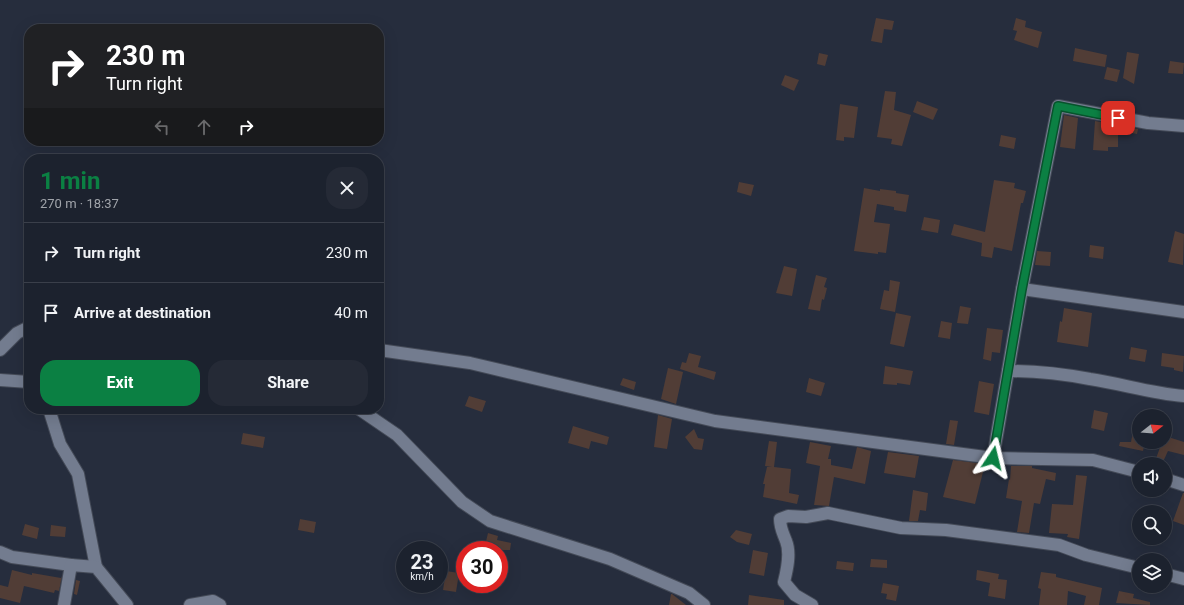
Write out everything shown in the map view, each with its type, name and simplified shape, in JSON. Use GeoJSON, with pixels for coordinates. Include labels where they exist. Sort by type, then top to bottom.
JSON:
{"type":"FeatureCollection","features":[{"type":"Feature","properties":{"kind":"street"},"geometry":{"type":"LineString","coordinates":[[993,458],[1022,289],[1058,106],[1148,124],[1184,126]]}},
{"type":"Feature","properties":{"kind":"street"},"geometry":{"type":"LineString","coordinates":[[1022,289],[1184,312]]}},
{"type":"Feature","properties":{"kind":"street"},"geometry":{"type":"LineString","coordinates":[[0,350],[18,333],[24,330]]}},
{"type":"Feature","properties":{"kind":"street"},"geometry":{"type":"LineString","coordinates":[[384,351],[470,364],[715,420],[993,458],[1093,460],[1132,470]]}},
{"type":"Feature","properties":{"kind":"street"},"geometry":{"type":"LineString","coordinates":[[1008,371],[1037,371],[1091,379],[1156,394],[1184,396]]}},
{"type":"Feature","properties":{"kind":"street"},"geometry":{"type":"LineString","coordinates":[[0,380],[24,382]]}},
{"type":"Feature","properties":{"kind":"street"},"geometry":{"type":"LineString","coordinates":[[51,414],[60,444],[78,474],[96,567],[127,605]]}},
{"type":"Feature","properties":{"kind":"street"},"geometry":{"type":"LineString","coordinates":[[366,414],[397,435],[462,502],[490,521],[610,559],[689,593],[704,605]]}},
{"type":"Feature","properties":{"kind":"street"},"geometry":{"type":"LineString","coordinates":[[1172,482],[1184,485]]}},
{"type":"Feature","properties":{"kind":"street"},"geometry":{"type":"LineString","coordinates":[[812,605],[795,595],[784,582],[788,559],[787,542],[780,528],[780,519],[788,516],[806,517],[828,513],[901,528],[946,530],[1059,545],[1086,555],[1132,566]]}},
{"type":"Feature","properties":{"kind":"street"},"geometry":{"type":"LineString","coordinates":[[0,552],[12,557],[96,567]]}},
{"type":"Feature","properties":{"kind":"street"},"geometry":{"type":"LineString","coordinates":[[64,605],[71,565]]}},
{"type":"Feature","properties":{"kind":"street"},"geometry":{"type":"LineString","coordinates":[[1172,576],[1184,579]]}},
{"type":"Feature","properties":{"kind":"street"},"geometry":{"type":"LineString","coordinates":[[190,605],[213,601],[220,605]]}},
{"type":"Feature","properties":{"kind":"building"},"geometry":{"type":"Polygon","coordinates":[[[876,18],[894,21],[892,30],[884,29],[882,43],[871,41],[876,18]]]}},
{"type":"Feature","properties":{"kind":"building"},"geometry":{"type":"Polygon","coordinates":[[[1016,18],[1026,21],[1025,27],[1042,32],[1038,48],[1014,40],[1017,31],[1013,30],[1016,18]]]}},
{"type":"Feature","properties":{"kind":"building"},"geometry":{"type":"Polygon","coordinates":[[[1075,48],[1107,55],[1105,67],[1073,61],[1075,48]]]}},
{"type":"Feature","properties":{"kind":"building"},"geometry":{"type":"Polygon","coordinates":[[[1127,52],[1139,54],[1134,84],[1123,78],[1127,52]]]}},
{"type":"Feature","properties":{"kind":"building"},"geometry":{"type":"Polygon","coordinates":[[[819,53],[828,55],[825,66],[817,64],[819,53]]]}},
{"type":"Feature","properties":{"kind":"building"},"geometry":{"type":"Polygon","coordinates":[[[1170,61],[1184,63],[1183,74],[1168,73],[1170,61]]]}},
{"type":"Feature","properties":{"kind":"building"},"geometry":{"type":"Polygon","coordinates":[[[1107,67],[1120,70],[1117,82],[1104,79],[1107,67]]]}},
{"type":"Feature","properties":{"kind":"building"},"geometry":{"type":"Polygon","coordinates":[[[785,75],[799,80],[794,91],[781,85],[785,75]]]}},
{"type":"Feature","properties":{"kind":"building"},"geometry":{"type":"Polygon","coordinates":[[[885,91],[896,92],[894,110],[911,115],[902,146],[891,144],[892,139],[877,137],[885,91]]]}},
{"type":"Feature","properties":{"kind":"building"},"geometry":{"type":"Polygon","coordinates":[[[917,101],[938,109],[933,120],[913,112],[917,101]]]}},
{"type":"Feature","properties":{"kind":"building"},"geometry":{"type":"Polygon","coordinates":[[[840,104],[858,107],[854,138],[844,137],[844,141],[836,140],[840,104]]]}},
{"type":"Feature","properties":{"kind":"building"},"geometry":{"type":"Polygon","coordinates":[[[1064,115],[1078,118],[1075,149],[1060,147],[1064,115]]]}},
{"type":"Feature","properties":{"kind":"building"},"geometry":{"type":"Polygon","coordinates":[[[1095,121],[1138,129],[1137,134],[1121,131],[1121,135],[1118,135],[1118,147],[1108,147],[1108,151],[1093,150],[1095,121]]]}},
{"type":"Feature","properties":{"kind":"building"},"geometry":{"type":"Polygon","coordinates":[[[1001,135],[1016,138],[1014,149],[999,146],[1001,135]]]}},
{"type":"Feature","properties":{"kind":"building"},"geometry":{"type":"Polygon","coordinates":[[[994,180],[1015,183],[1014,188],[1026,191],[1023,203],[1021,203],[1012,251],[994,247],[992,258],[981,256],[982,243],[951,235],[954,224],[985,232],[994,180]]]}},
{"type":"Feature","properties":{"kind":"building"},"geometry":{"type":"Polygon","coordinates":[[[739,182],[754,185],[751,196],[737,192],[739,182]]]}},
{"type":"Feature","properties":{"kind":"building"},"geometry":{"type":"Polygon","coordinates":[[[864,188],[880,191],[880,189],[896,191],[896,193],[909,195],[906,212],[894,210],[894,207],[877,204],[874,222],[890,224],[886,253],[878,252],[878,254],[854,251],[864,188]]]}},
{"type":"Feature","properties":{"kind":"building"},"geometry":{"type":"Polygon","coordinates":[[[924,217],[940,220],[938,233],[921,230],[924,217]]]}},
{"type":"Feature","properties":{"kind":"building"},"geometry":{"type":"Polygon","coordinates":[[[1175,231],[1184,234],[1183,265],[1168,262],[1175,231]]]}},
{"type":"Feature","properties":{"kind":"building"},"geometry":{"type":"Polygon","coordinates":[[[1090,245],[1104,247],[1103,259],[1089,257],[1090,245]]]}},
{"type":"Feature","properties":{"kind":"building"},"geometry":{"type":"Polygon","coordinates":[[[1037,251],[1051,252],[1050,266],[1035,265],[1037,251]]]}},
{"type":"Feature","properties":{"kind":"building"},"geometry":{"type":"Polygon","coordinates":[[[784,266],[797,269],[792,296],[776,293],[784,266]]]}},
{"type":"Feature","properties":{"kind":"building"},"geometry":{"type":"Polygon","coordinates":[[[816,275],[827,278],[824,287],[827,288],[824,300],[822,299],[820,311],[808,309],[816,275]]]}},
{"type":"Feature","properties":{"kind":"building"},"geometry":{"type":"Polygon","coordinates":[[[890,280],[900,282],[895,312],[880,309],[884,290],[889,291],[890,280]]]}},
{"type":"Feature","properties":{"kind":"building"},"geometry":{"type":"Polygon","coordinates":[[[960,306],[971,308],[968,324],[957,323],[960,306]]]}},
{"type":"Feature","properties":{"kind":"building"},"geometry":{"type":"Polygon","coordinates":[[[1064,308],[1092,313],[1088,347],[1057,342],[1060,321],[1062,322],[1064,308]]]}},
{"type":"Feature","properties":{"kind":"building"},"geometry":{"type":"Polygon","coordinates":[[[896,313],[911,316],[904,347],[890,344],[896,313]]]}},
{"type":"Feature","properties":{"kind":"building"},"geometry":{"type":"Polygon","coordinates":[[[941,321],[952,323],[950,339],[938,337],[941,321]]]}},
{"type":"Feature","properties":{"kind":"building"},"geometry":{"type":"Polygon","coordinates":[[[987,328],[1003,330],[1000,353],[992,352],[991,361],[983,359],[987,328]]]}},
{"type":"Feature","properties":{"kind":"building"},"geometry":{"type":"Polygon","coordinates":[[[1131,347],[1147,350],[1145,362],[1129,359],[1131,347]]]}},
{"type":"Feature","properties":{"kind":"building"},"geometry":{"type":"Polygon","coordinates":[[[689,353],[701,356],[698,367],[716,372],[714,380],[680,369],[682,362],[686,363],[689,353]]]}},
{"type":"Feature","properties":{"kind":"building"},"geometry":{"type":"Polygon","coordinates":[[[1162,353],[1184,356],[1183,372],[1174,370],[1174,368],[1161,366],[1162,353]]]}},
{"type":"Feature","properties":{"kind":"building"},"geometry":{"type":"Polygon","coordinates":[[[885,366],[913,371],[910,385],[897,383],[897,385],[883,384],[885,366]]]}},
{"type":"Feature","properties":{"kind":"building"},"geometry":{"type":"Polygon","coordinates":[[[668,368],[683,372],[676,404],[661,399],[668,368]]]}},
{"type":"Feature","properties":{"kind":"building"},"geometry":{"type":"Polygon","coordinates":[[[623,378],[636,382],[634,390],[620,385],[623,378]]]}},
{"type":"Feature","properties":{"kind":"building"},"geometry":{"type":"Polygon","coordinates":[[[809,378],[825,383],[821,396],[806,392],[809,378]]]}},
{"type":"Feature","properties":{"kind":"building"},"geometry":{"type":"Polygon","coordinates":[[[979,381],[994,384],[989,415],[974,412],[979,381]]]}},
{"type":"Feature","properties":{"kind":"building"},"geometry":{"type":"Polygon","coordinates":[[[469,396],[486,401],[482,412],[465,406],[469,396]]]}},
{"type":"Feature","properties":{"kind":"building"},"geometry":{"type":"Polygon","coordinates":[[[1094,410],[1108,413],[1104,431],[1091,428],[1094,410]]]}},
{"type":"Feature","properties":{"kind":"building"},"geometry":{"type":"Polygon","coordinates":[[[658,415],[672,419],[667,449],[654,447],[658,415]]]}},
{"type":"Feature","properties":{"kind":"building"},"geometry":{"type":"Polygon","coordinates":[[[950,420],[958,421],[954,445],[946,444],[950,420]]]}},
{"type":"Feature","properties":{"kind":"building"},"geometry":{"type":"Polygon","coordinates":[[[573,426],[609,437],[607,445],[591,441],[589,449],[568,443],[573,426]]]}},
{"type":"Feature","properties":{"kind":"building"},"geometry":{"type":"Polygon","coordinates":[[[694,429],[698,438],[704,439],[702,450],[694,449],[685,437],[694,429]]]}},
{"type":"Feature","properties":{"kind":"building"},"geometry":{"type":"Polygon","coordinates":[[[243,433],[265,437],[263,448],[241,444],[243,433]]]}},
{"type":"Feature","properties":{"kind":"building"},"geometry":{"type":"Polygon","coordinates":[[[1132,437],[1132,449],[1119,446],[1120,442],[1131,442],[1132,437]]]}},
{"type":"Feature","properties":{"kind":"building"},"geometry":{"type":"Polygon","coordinates":[[[1172,438],[1184,442],[1184,455],[1168,451],[1165,457],[1157,457],[1159,449],[1172,449],[1172,438]]]}},
{"type":"Feature","properties":{"kind":"building"},"geometry":{"type":"Polygon","coordinates":[[[769,441],[777,442],[774,467],[791,469],[789,493],[799,495],[797,504],[763,497],[765,484],[763,484],[767,467],[772,467],[765,466],[769,441]]]}},
{"type":"Feature","properties":{"kind":"building"},"geometry":{"type":"Polygon","coordinates":[[[810,442],[831,446],[828,459],[831,459],[831,465],[852,469],[857,447],[871,451],[865,484],[834,477],[829,506],[814,505],[820,466],[806,463],[810,442]]]}},
{"type":"Feature","properties":{"kind":"building"},"geometry":{"type":"Polygon","coordinates":[[[1133,449],[1143,449],[1143,451],[1133,449]]]}},
{"type":"Feature","properties":{"kind":"building"},"geometry":{"type":"Polygon","coordinates":[[[888,452],[919,456],[915,478],[884,473],[888,452]]]}},
{"type":"Feature","properties":{"kind":"building"},"geometry":{"type":"Polygon","coordinates":[[[953,460],[985,464],[975,504],[943,497],[953,460]]]}},
{"type":"Feature","properties":{"kind":"building"},"geometry":{"type":"Polygon","coordinates":[[[1011,466],[1032,466],[1032,468],[1056,473],[1055,481],[1046,479],[1040,504],[1034,503],[1029,533],[1017,532],[1022,501],[1006,498],[1011,466]]]}},
{"type":"Feature","properties":{"kind":"building"},"geometry":{"type":"Polygon","coordinates":[[[1076,475],[1087,476],[1079,539],[1067,537],[1068,534],[1049,533],[1052,504],[1073,505],[1076,475]]]}},
{"type":"Feature","properties":{"kind":"building"},"geometry":{"type":"Polygon","coordinates":[[[913,490],[928,493],[926,511],[920,510],[918,521],[909,521],[913,490]]]}},
{"type":"Feature","properties":{"kind":"building"},"geometry":{"type":"Polygon","coordinates":[[[1184,493],[1184,525],[1173,521],[1184,493]]]}},
{"type":"Feature","properties":{"kind":"building"},"geometry":{"type":"Polygon","coordinates":[[[300,519],[316,522],[314,533],[298,530],[300,519]]]}},
{"type":"Feature","properties":{"kind":"building"},"geometry":{"type":"Polygon","coordinates":[[[25,524],[39,528],[37,539],[22,535],[25,524]]]}},
{"type":"Feature","properties":{"kind":"building"},"geometry":{"type":"Polygon","coordinates":[[[51,525],[66,527],[65,537],[50,536],[51,525]]]}},
{"type":"Feature","properties":{"kind":"building"},"geometry":{"type":"Polygon","coordinates":[[[736,530],[752,534],[749,545],[737,542],[730,537],[736,530]]]}},
{"type":"Feature","properties":{"kind":"building"},"geometry":{"type":"Polygon","coordinates":[[[488,533],[498,536],[497,540],[502,541],[486,541],[488,533]]]}},
{"type":"Feature","properties":{"kind":"building"},"geometry":{"type":"Polygon","coordinates":[[[508,542],[511,543],[510,550],[508,550],[508,542]]]}},
{"type":"Feature","properties":{"kind":"building"},"geometry":{"type":"Polygon","coordinates":[[[753,550],[768,553],[764,576],[749,573],[753,550]]]}},
{"type":"Feature","properties":{"kind":"building"},"geometry":{"type":"Polygon","coordinates":[[[871,559],[887,560],[887,568],[870,567],[871,559]]]}},
{"type":"Feature","properties":{"kind":"building"},"geometry":{"type":"Polygon","coordinates":[[[837,561],[854,563],[853,571],[836,569],[837,561]]]}},
{"type":"Feature","properties":{"kind":"building"},"geometry":{"type":"Polygon","coordinates":[[[12,570],[32,575],[32,573],[61,578],[62,576],[59,591],[55,590],[54,593],[24,586],[20,603],[0,598],[0,585],[8,587],[12,570]]]}},
{"type":"Feature","properties":{"kind":"building"},"geometry":{"type":"Polygon","coordinates":[[[977,570],[999,574],[998,579],[1007,580],[1005,599],[988,596],[990,583],[976,580],[977,570]]]}},
{"type":"Feature","properties":{"kind":"building"},"geometry":{"type":"Polygon","coordinates":[[[448,571],[456,573],[456,592],[448,591],[448,571]]]}},
{"type":"Feature","properties":{"kind":"building"},"geometry":{"type":"Polygon","coordinates":[[[1041,572],[1056,574],[1056,577],[1102,588],[1099,605],[1084,605],[1086,596],[1068,591],[1067,605],[1039,605],[1041,589],[1038,588],[1041,572]]]}},
{"type":"Feature","properties":{"kind":"building"},"geometry":{"type":"Polygon","coordinates":[[[76,580],[80,581],[77,595],[74,594],[76,580]]]}},
{"type":"Feature","properties":{"kind":"building"},"geometry":{"type":"Polygon","coordinates":[[[883,583],[899,586],[896,601],[886,599],[887,594],[881,593],[883,583]]]}},
{"type":"Feature","properties":{"kind":"building"},"geometry":{"type":"Polygon","coordinates":[[[1119,591],[1134,594],[1133,598],[1150,602],[1150,605],[1116,603],[1119,591]]]}},
{"type":"Feature","properties":{"kind":"building"},"geometry":{"type":"Polygon","coordinates":[[[672,594],[686,605],[669,605],[672,594]]]}},
{"type":"Feature","properties":{"kind":"building"},"geometry":{"type":"Polygon","coordinates":[[[749,595],[784,600],[784,605],[748,605],[749,595]]]}},
{"type":"Feature","properties":{"kind":"route"},"geometry":{"type":"LineString","coordinates":[[993,458],[1022,289],[1058,106],[1118,118]]}}]}
